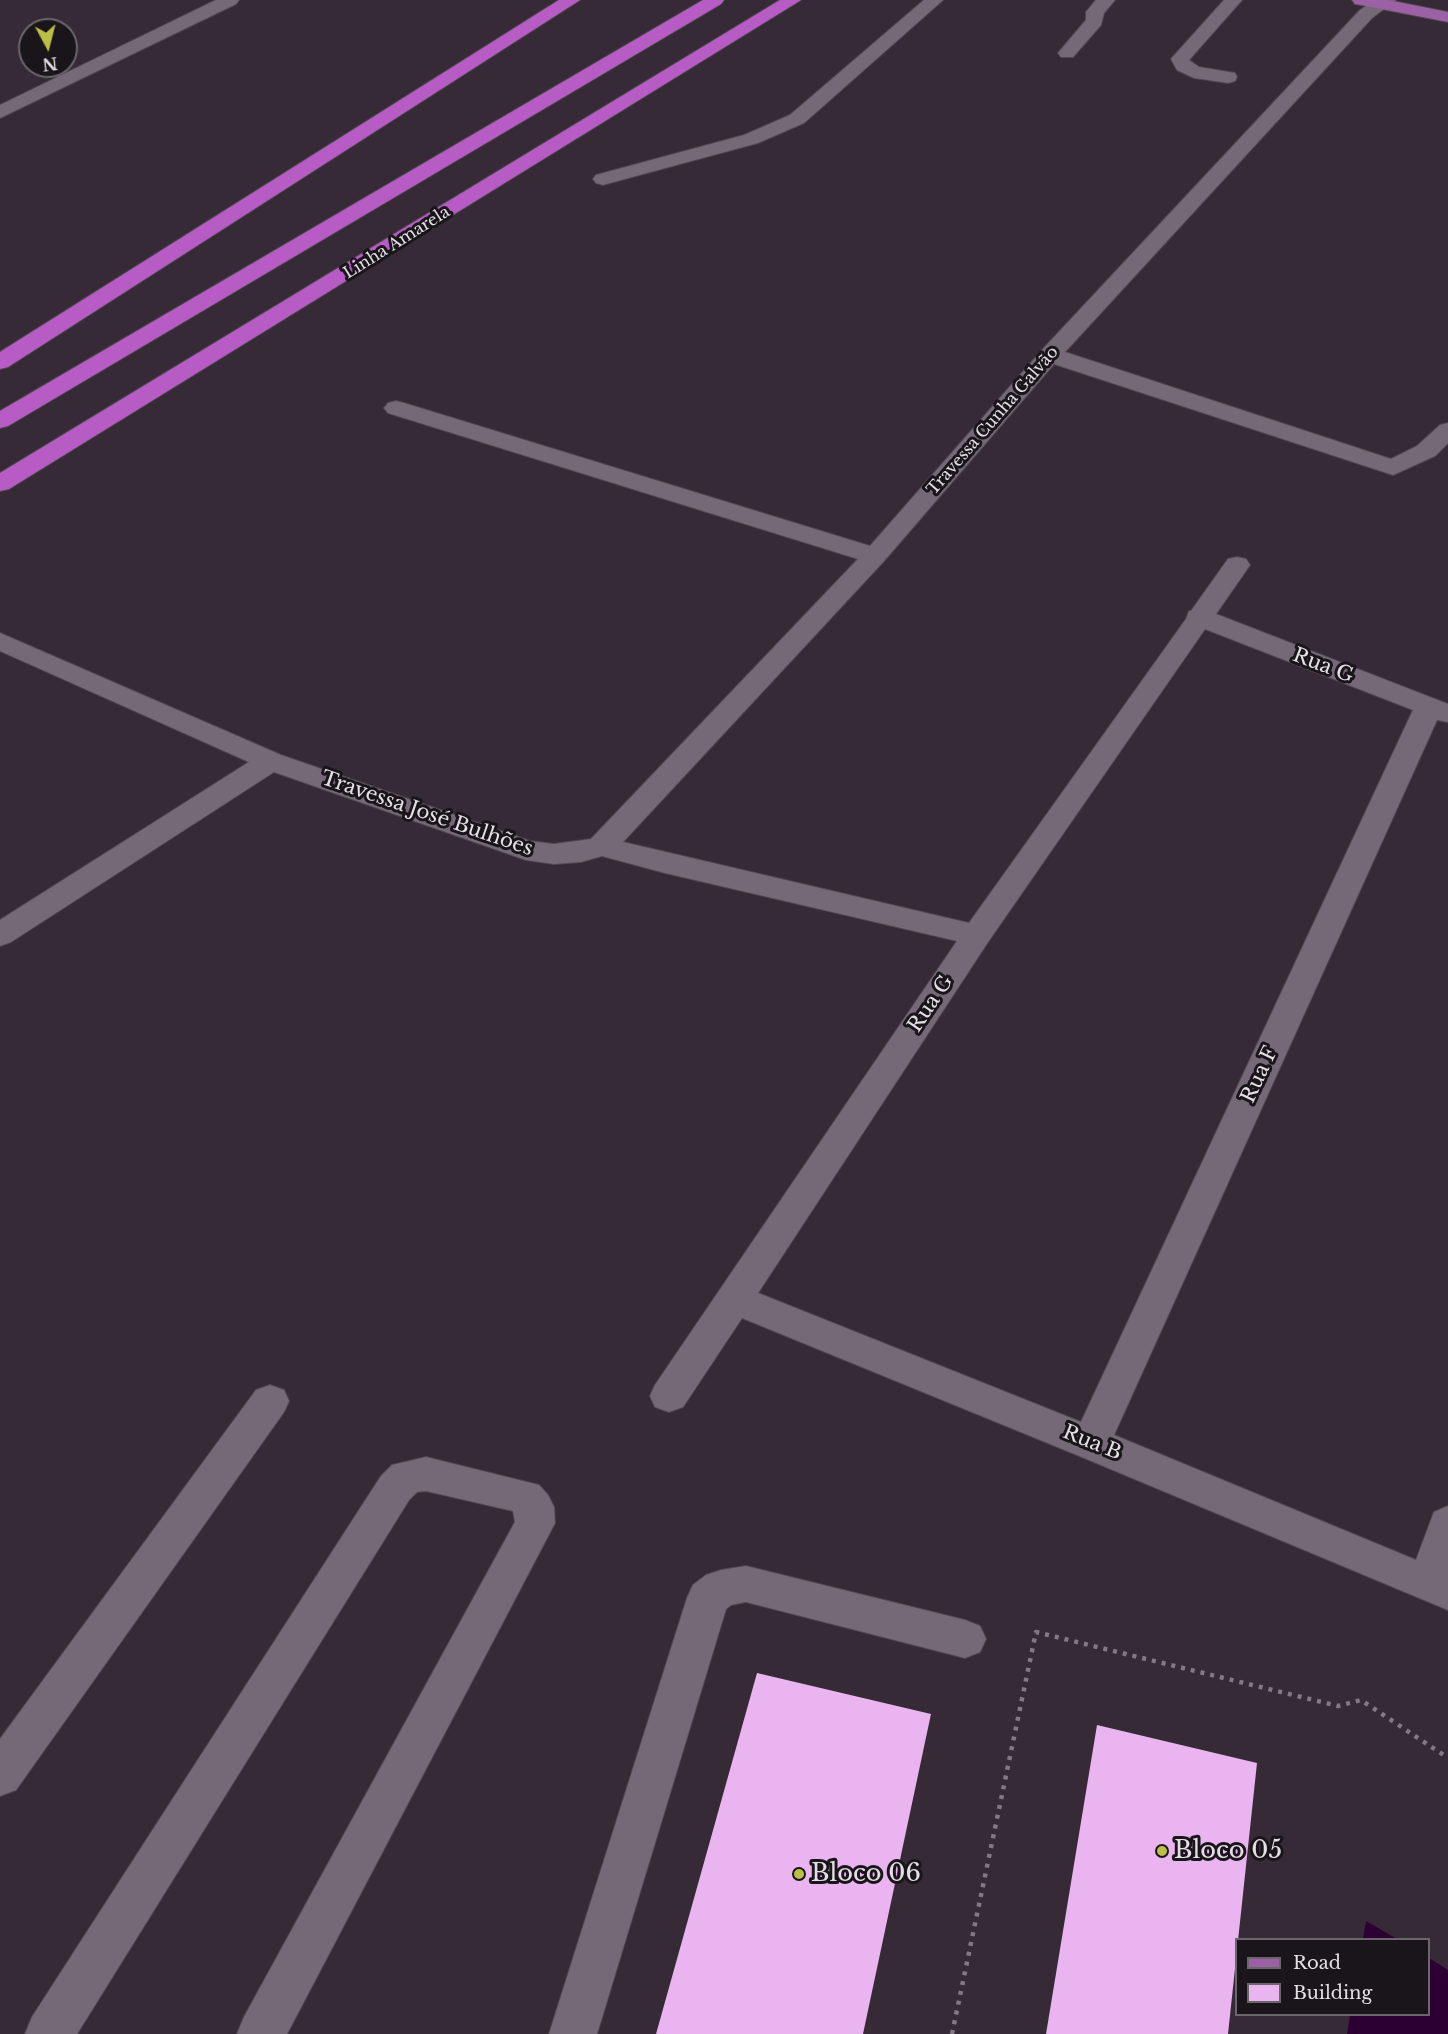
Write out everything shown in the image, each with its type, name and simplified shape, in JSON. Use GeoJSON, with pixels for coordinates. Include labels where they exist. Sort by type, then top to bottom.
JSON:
{"type":"FeatureCollection","features":[{"type":"Feature","properties":{"kind":"highway"},"geometry":{"type":"LineString","coordinates":[[0,362],[571,0]]}},
{"type":"Feature","properties":{"kind":"highway"},"geometry":{"type":"LineString","coordinates":[[0,421],[715,0]]}},
{"type":"Feature","properties":{"kind":"highway","name":"Linha Amarela"},"geometry":{"type":"LineString","coordinates":[[0,484],[792,0]]}},
{"type":"Feature","properties":{"kind":"main road"},"geometry":{"type":"LineString","coordinates":[[1438,0],[1448,5]]}},
{"type":"Feature","properties":{"kind":"main road"},"geometry":{"type":"LineString","coordinates":[[1377,1],[1448,17]]}},
{"type":"Feature","properties":{"kind":"street"},"geometry":{"type":"LineString","coordinates":[[0,112],[230,0]]}},
{"type":"Feature","properties":{"kind":"street"},"geometry":{"type":"LineString","coordinates":[[603,179],[751,139],[797,119],[934,0]]}},
{"type":"Feature","properties":{"kind":"street"},"geometry":{"type":"LineString","coordinates":[[1067,53],[1095,21],[1095,12],[1106,0]]}},
{"type":"Feature","properties":{"kind":"street"},"geometry":{"type":"LineString","coordinates":[[1228,77],[1194,72],[1183,66],[1180,59],[1233,0]]}},
{"type":"Feature","properties":{"kind":"street","name":"Travessa Cunha Galvão"},"geometry":{"type":"LineString","coordinates":[[602,846],[875,556],[1050,355],[1377,1]]}},
{"type":"Feature","properties":{"kind":"street"},"geometry":{"type":"LineString","coordinates":[[1050,355],[1393,468],[1425,451],[1448,430]]}},
{"type":"Feature","properties":{"kind":"street"},"geometry":{"type":"LineString","coordinates":[[396,408],[875,556]]}},
{"type":"Feature","properties":{"kind":"street","name":"Rua G"},"geometry":{"type":"LineString","coordinates":[[669,1396],[977,935],[1236,565]]}},
{"type":"Feature","properties":{"kind":"street","name":"Rua G"},"geometry":{"type":"LineString","coordinates":[[1198,617],[1439,711]]}},
{"type":"Feature","properties":{"kind":"street","name":"Travessa José Bulhões"},"geometry":{"type":"LineString","coordinates":[[0,641],[271,760],[526,850],[554,854],[581,852],[602,846],[665,863],[977,935]]}},
{"type":"Feature","properties":{"kind":"street","name":"Rua F"},"geometry":{"type":"LineString","coordinates":[[1091,1443],[1439,711]]}},
{"type":"Feature","properties":{"kind":"street"},"geometry":{"type":"LineString","coordinates":[[0,935],[271,760]]}},
{"type":"Feature","properties":{"kind":"street","name":"Rua B"},"geometry":{"type":"LineString","coordinates":[[734,1299],[1091,1443],[1439,1588]]}},
{"type":"Feature","properties":{"kind":"street"},"geometry":{"type":"LineString","coordinates":[[0,1775],[270,1401]]}},
{"type":"Feature","properties":{"kind":"street"},"geometry":{"type":"LineString","coordinates":[[49,2034],[395,1488],[406,1477],[426,1474],[525,1497],[534,1507],[535,1523],[261,2034]]}},
{"type":"Feature","properties":{"kind":"street"},"geometry":{"type":"LineString","coordinates":[[1439,1588],[1448,1524]]}},
{"type":"Feature","properties":{"kind":"street"},"geometry":{"type":"LineString","coordinates":[[573,2034],[708,1598],[721,1588],[746,1584],[965,1639]]}},
{"type":"Feature","properties":{"kind":"path"},"geometry":{"type":"LineString","coordinates":[[952,2034],[1036,1632],[1338,1706],[1361,1700],[1448,1758]]}},
{"type":"Feature","properties":{"kind":"shaded area"},"geometry":{"type":"Polygon","coordinates":[[[1366,1921],[1395,1938],[1363,1938],[1366,1921]]]}},
{"type":"Feature","properties":{"kind":"shaded area"},"geometry":{"type":"Polygon","coordinates":[[[1430,1959],[1448,1970],[1448,2034],[1347,2034],[1350,2016],[1430,2016],[1430,1959]]]}},
{"type":"Feature","properties":{"kind":"building","name":"Bloco 06"},"geometry":{"type":"Polygon","coordinates":[[[757,1673],[931,1714],[863,2034],[656,2034],[757,1673]]]}},
{"type":"Feature","properties":{"kind":"building","name":"Bloco 05"},"geometry":{"type":"Polygon","coordinates":[[[1097,1725],[1257,1763],[1238,1938],[1235,1938],[1235,1969],[1228,2034],[1046,2034],[1097,1725]]]}},
{"type":"Feature","properties":{"kind":"place","name":"Bloco 05"},"geometry":{"type":"Point","coordinates":[1162,1851]}},
{"type":"Feature","properties":{"kind":"place","name":"Bloco 06"},"geometry":{"type":"Point","coordinates":[799,1874]}}]}
